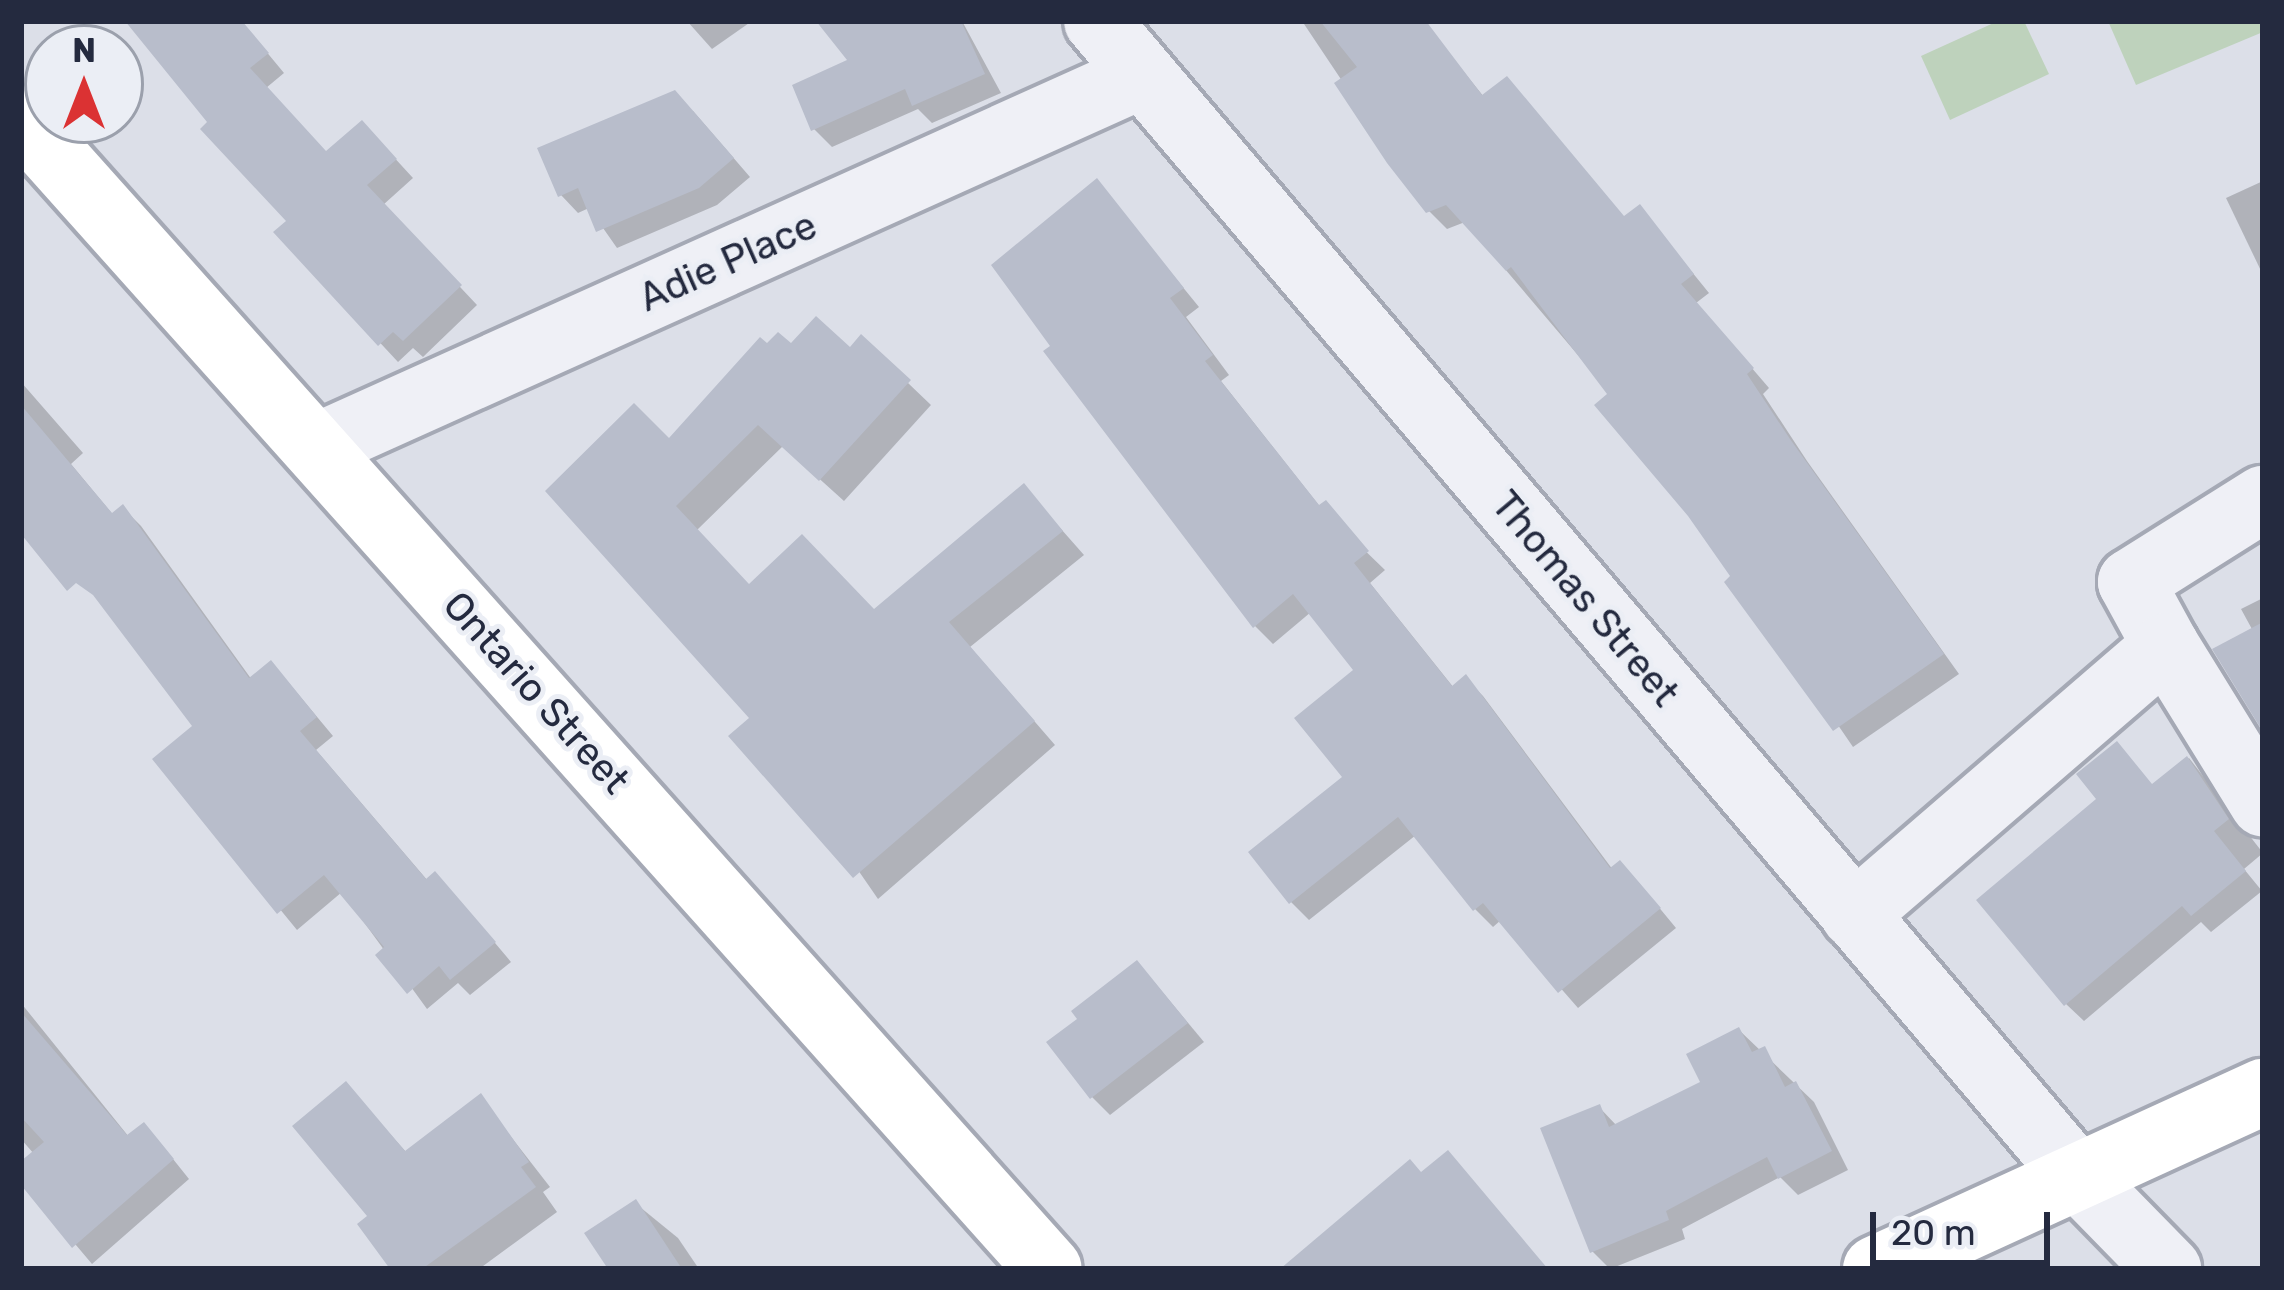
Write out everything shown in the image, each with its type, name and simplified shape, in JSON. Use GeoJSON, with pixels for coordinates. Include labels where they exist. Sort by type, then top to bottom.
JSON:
{"type":"FeatureCollection","features":[{"type":"Feature","properties":{"kind":"main road","name":"Ontario Street"},"geometry":{"type":"LineString","coordinates":[[21,119],[1049,1269]]}},
{"type":"Feature","properties":{"kind":"main road"},"geometry":{"type":"LineString","coordinates":[[1876,1269],[2263,1092]]}},
{"type":"Feature","properties":{"kind":"street","name":"Thomas Street"},"geometry":{"type":"LineString","coordinates":[[1097,21],[2076,1175],[2168,1269]]}},
{"type":"Feature","properties":{"kind":"street","name":"Adie Place"},"geometry":{"type":"LineString","coordinates":[[316,447],[1140,76]]}},
{"type":"Feature","properties":{"kind":"street"},"geometry":{"type":"LineString","coordinates":[[2263,500],[2132,582],[2263,803]]}},
{"type":"Feature","properties":{"kind":"street"},"geometry":{"type":"LineString","coordinates":[[1854,915],[2166,646]]}},
{"type":"Feature","properties":{"kind":"green space"},"geometry":{"type":"Polygon","coordinates":[[[1998,21],[2024,21],[2049,74],[1950,120],[1921,56],[1998,21]]]}},
{"type":"Feature","properties":{"kind":"green space"},"geometry":{"type":"Polygon","coordinates":[[[2108,21],[2263,21],[2263,32],[2136,85],[2108,21]]]}},
{"type":"Feature","properties":{"kind":"building"},"geometry":{"type":"Polygon","coordinates":[[[125,21],[242,21],[269,53],[250,68],[326,151],[362,120],[397,159],[367,185],[462,285],[403,341],[393,332],[378,346],[273,232],[286,221],[200,129],[207,122],[144,44],[144,24],[125,21]]]}},
{"type":"Feature","properties":{"kind":"building"},"geometry":{"type":"Polygon","coordinates":[[[816,21],[961,21],[985,74],[912,106],[905,89],[811,131],[792,85],[847,60],[816,21]]]}},
{"type":"Feature","properties":{"kind":"building"},"geometry":{"type":"Polygon","coordinates":[[[1320,21],[1426,21],[1482,95],[1507,76],[1624,216],[1640,204],[1694,274],[1681,284],[1754,368],[1747,374],[1790,439],[1944,654],[1833,731],[1724,582],[1730,576],[1688,516],[1594,405],[1607,394],[1511,267],[1506,271],[1446,205],[1426,213],[1387,163],[1334,83],[1357,67],[1320,21]]]}},
{"type":"Feature","properties":{"kind":"building"},"geometry":{"type":"Polygon","coordinates":[[[675,90],[734,158],[699,188],[596,232],[578,188],[558,197],[537,148],[675,90]]]}},
{"type":"Feature","properties":{"kind":"building"},"geometry":{"type":"Polygon","coordinates":[[[1097,178],[1184,288],[1170,298],[1213,355],[1205,361],[1319,505],[1326,500],[1369,551],[1354,563],[1452,686],[1466,674],[1610,868],[1620,860],[1661,908],[1558,993],[1483,903],[1473,911],[1398,817],[1289,904],[1248,852],[1342,777],[1294,718],[1353,670],[1293,594],[1253,628],[1043,351],[1050,346],[991,265],[1097,178]]]}},
{"type":"Feature","properties":{"kind":"building"},"geometry":{"type":"Polygon","coordinates":[[[816,316],[850,347],[861,334],[911,380],[819,481],[758,425],[676,506],[749,584],[802,534],[874,609],[1024,483],[1063,531],[949,622],[1035,721],[853,878],[728,736],[749,718],[545,491],[634,403],[669,438],[760,337],[767,343],[778,332],[791,343],[816,316]]]}},
{"type":"Feature","properties":{"kind":"building"},"geometry":{"type":"Polygon","coordinates":[[[21,405],[112,513],[123,504],[249,678],[271,660],[317,717],[300,731],[426,879],[435,871],[496,942],[450,980],[439,966],[407,994],[375,955],[384,947],[324,875],[277,914],[152,759],[192,726],[93,595],[76,583],[67,591],[21,534],[21,405]]]}},
{"type":"Feature","properties":{"kind":"building"},"geometry":{"type":"Polygon","coordinates":[[[2263,622],[2263,732],[2212,649],[2263,622]]]}},
{"type":"Feature","properties":{"kind":"building"},"geometry":{"type":"Polygon","coordinates":[[[2117,741],[2152,784],[2187,756],[2229,819],[2214,831],[2246,871],[2191,916],[2182,906],[2064,1006],[1976,900],[2096,799],[2076,774],[2117,741]]]}},
{"type":"Feature","properties":{"kind":"building"},"geometry":{"type":"Polygon","coordinates":[[[1137,960],[1188,1023],[1090,1099],[1046,1042],[1077,1019],[1071,1011],[1137,960]]]}},
{"type":"Feature","properties":{"kind":"building"},"geometry":{"type":"Polygon","coordinates":[[[21,1012],[127,1135],[144,1122],[174,1159],[72,1248],[21,1185],[21,1161],[44,1142],[21,1117],[21,1012]]]}},
{"type":"Feature","properties":{"kind":"building"},"geometry":{"type":"Polygon","coordinates":[[[1739,1027],[1752,1052],[1765,1046],[1785,1087],[1796,1081],[1832,1151],[1778,1179],[1767,1157],[1666,1211],[1669,1220],[1590,1253],[1540,1128],[1600,1104],[1609,1127],[1700,1082],[1686,1054],[1739,1027]]]}},
{"type":"Feature","properties":{"kind":"building"},"geometry":{"type":"Polygon","coordinates":[[[346,1081],[405,1151],[481,1093],[529,1162],[521,1167],[536,1187],[422,1269],[390,1269],[357,1224],[367,1216],[292,1126],[346,1081]]]}},
{"type":"Feature","properties":{"kind":"building"},"geometry":{"type":"Polygon","coordinates":[[[1448,1150],[1548,1269],[1280,1269],[1410,1159],[1421,1172],[1448,1150]]]}},
{"type":"Feature","properties":{"kind":"building"},"geometry":{"type":"Polygon","coordinates":[[[636,1199],[682,1269],[608,1269],[584,1233],[636,1199]]]}}]}
